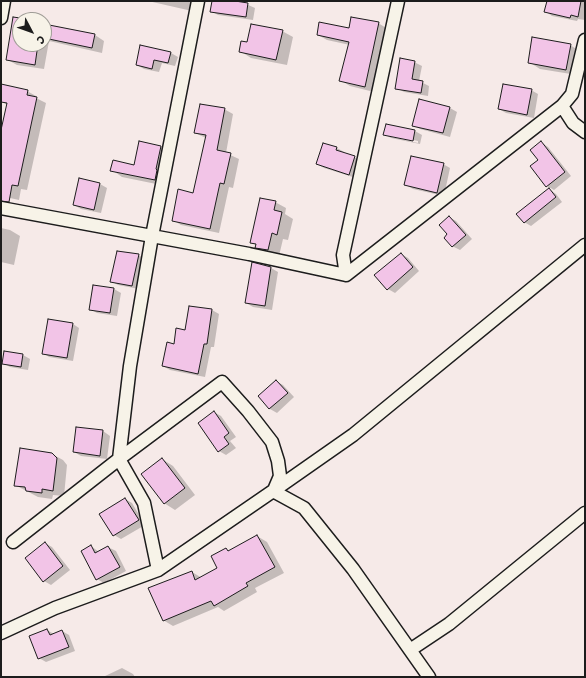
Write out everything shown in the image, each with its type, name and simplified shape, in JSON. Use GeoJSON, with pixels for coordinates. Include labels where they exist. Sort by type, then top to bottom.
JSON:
{"type":"FeatureCollection","features":[{"type":"Feature","properties":{"kind":"street"},"geometry":{"type":"LineString","coordinates":[[1,18],[4,1]]}},
{"type":"Feature","properties":{"kind":"street"},"geometry":{"type":"LineString","coordinates":[[158,570],[144,503],[119,459],[130,366],[152,236],[198,1]]}},
{"type":"Feature","properties":{"kind":"street"},"geometry":{"type":"LineString","coordinates":[[346,275],[343,255],[398,1]]}},
{"type":"Feature","properties":{"kind":"street"},"geometry":{"type":"LineString","coordinates":[[346,275],[562,106],[572,94],[585,40]]}},
{"type":"Feature","properties":{"kind":"street"},"geometry":{"type":"LineString","coordinates":[[562,106],[573,124],[585,132]]}},
{"type":"Feature","properties":{"kind":"street"},"geometry":{"type":"LineString","coordinates":[[1,208],[249,254],[346,275]]}},
{"type":"Feature","properties":{"kind":"street"},"geometry":{"type":"LineString","coordinates":[[1,632],[55,608],[158,570],[274,491],[353,434],[585,245]]}},
{"type":"Feature","properties":{"kind":"street"},"geometry":{"type":"LineString","coordinates":[[13,542],[119,459],[222,382],[248,411],[272,442],[278,461],[280,476],[274,491]]}},
{"type":"Feature","properties":{"kind":"street"},"geometry":{"type":"LineString","coordinates":[[274,491],[304,508],[353,569],[429,677]]}},
{"type":"Feature","properties":{"kind":"street"},"geometry":{"type":"LineString","coordinates":[[410,650],[449,624],[585,513]]}},
{"type":"Feature","properties":{"kind":"building"},"geometry":{"type":"Polygon","coordinates":[[[212,1],[235,1],[248,3],[246,17],[210,12],[212,1]]]}},
{"type":"Feature","properties":{"kind":"building"},"geometry":{"type":"Polygon","coordinates":[[[547,1],[581,1],[578,17],[571,15],[570,18],[544,12],[547,1]]]}},
{"type":"Feature","properties":{"kind":"building"},"geometry":{"type":"Polygon","coordinates":[[[351,17],[379,22],[365,87],[339,81],[349,42],[317,35],[319,22],[349,28],[351,17]]]}},
{"type":"Feature","properties":{"kind":"building"},"geometry":{"type":"Polygon","coordinates":[[[12,23],[12,52],[37,52],[35,65],[6,60],[12,23]]]}},
{"type":"Feature","properties":{"kind":"building"},"geometry":{"type":"Polygon","coordinates":[[[251,24],[283,30],[276,60],[239,52],[241,41],[247,42],[251,24]]]}},
{"type":"Feature","properties":{"kind":"building"},"geometry":{"type":"Polygon","coordinates":[[[52,26],[95,34],[92,48],[52,40],[52,26]]]}},
{"type":"Feature","properties":{"kind":"building"},"geometry":{"type":"Polygon","coordinates":[[[532,37],[571,44],[566,70],[528,63],[532,37]]]}},
{"type":"Feature","properties":{"kind":"building"},"geometry":{"type":"Polygon","coordinates":[[[140,45],[171,52],[168,63],[154,60],[152,69],[136,65],[140,45]]]}},
{"type":"Feature","properties":{"kind":"building"},"geometry":{"type":"Polygon","coordinates":[[[400,58],[415,61],[412,79],[423,81],[421,93],[395,89],[400,58]]]}},
{"type":"Feature","properties":{"kind":"building"},"geometry":{"type":"Polygon","coordinates":[[[1,84],[28,90],[27,95],[37,97],[18,186],[12,185],[9,202],[1,201],[1,130],[7,103],[1,102],[1,84]]]}},
{"type":"Feature","properties":{"kind":"building"},"geometry":{"type":"Polygon","coordinates":[[[503,84],[532,89],[527,115],[498,109],[503,84]]]}},
{"type":"Feature","properties":{"kind":"building"},"geometry":{"type":"Polygon","coordinates":[[[419,99],[450,107],[443,133],[412,126],[419,99]]]}},
{"type":"Feature","properties":{"kind":"building"},"geometry":{"type":"Polygon","coordinates":[[[200,104],[225,108],[217,150],[231,153],[224,184],[220,183],[210,229],[172,221],[178,189],[193,193],[206,135],[194,133],[200,104]]]}},
{"type":"Feature","properties":{"kind":"building"},"geometry":{"type":"Polygon","coordinates":[[[386,124],[415,130],[413,141],[383,135],[386,124]]]}},
{"type":"Feature","properties":{"kind":"building"},"geometry":{"type":"Polygon","coordinates":[[[139,141],[161,146],[155,180],[110,171],[113,160],[134,165],[139,141]]]}},
{"type":"Feature","properties":{"kind":"building"},"geometry":{"type":"Polygon","coordinates":[[[541,141],[565,172],[546,187],[530,166],[538,160],[530,150],[541,141]]]}},
{"type":"Feature","properties":{"kind":"building"},"geometry":{"type":"Polygon","coordinates":[[[323,143],[337,147],[336,150],[355,156],[349,175],[316,164],[323,143]]]}},
{"type":"Feature","properties":{"kind":"building"},"geometry":{"type":"Polygon","coordinates":[[[411,156],[444,163],[437,193],[404,185],[411,156]]]}},
{"type":"Feature","properties":{"kind":"building"},"geometry":{"type":"Polygon","coordinates":[[[79,178],[100,183],[94,210],[73,205],[79,178]]]}},
{"type":"Feature","properties":{"kind":"building"},"geometry":{"type":"Polygon","coordinates":[[[549,188],[556,197],[524,223],[516,214],[549,188]]]}},
{"type":"Feature","properties":{"kind":"building"},"geometry":{"type":"Polygon","coordinates":[[[260,198],[276,201],[274,210],[282,212],[277,235],[272,233],[268,250],[255,248],[256,244],[250,243],[260,198]]]}},
{"type":"Feature","properties":{"kind":"building"},"geometry":{"type":"Polygon","coordinates":[[[449,216],[466,235],[452,247],[444,238],[447,234],[439,225],[449,216]]]}},
{"type":"Feature","properties":{"kind":"building"},"geometry":{"type":"Polygon","coordinates":[[[117,251],[139,254],[132,286],[110,282],[117,251]]]}},
{"type":"Feature","properties":{"kind":"building"},"geometry":{"type":"Polygon","coordinates":[[[401,253],[413,267],[387,290],[374,275],[401,253]]]}},
{"type":"Feature","properties":{"kind":"building"},"geometry":{"type":"Polygon","coordinates":[[[252,262],[271,267],[265,306],[245,303],[252,262]]]}},
{"type":"Feature","properties":{"kind":"building"},"geometry":{"type":"Polygon","coordinates":[[[93,285],[114,288],[110,313],[89,310],[93,285]]]}},
{"type":"Feature","properties":{"kind":"building"},"geometry":{"type":"Polygon","coordinates":[[[189,306],[212,309],[207,344],[204,344],[198,374],[162,366],[167,342],[174,344],[176,328],[185,330],[189,306]]]}},
{"type":"Feature","properties":{"kind":"building"},"geometry":{"type":"Polygon","coordinates":[[[48,319],[73,323],[67,358],[42,354],[48,319]]]}},
{"type":"Feature","properties":{"kind":"building"},"geometry":{"type":"Polygon","coordinates":[[[4,351],[23,354],[21,367],[2,364],[4,351]]]}},
{"type":"Feature","properties":{"kind":"building"},"geometry":{"type":"Polygon","coordinates":[[[276,380],[288,393],[269,409],[258,396],[276,380]]]}},
{"type":"Feature","properties":{"kind":"building"},"geometry":{"type":"Polygon","coordinates":[[[214,411],[229,433],[224,437],[229,444],[218,452],[198,423],[214,411]]]}},
{"type":"Feature","properties":{"kind":"building"},"geometry":{"type":"Polygon","coordinates":[[[76,427],[103,430],[100,456],[73,452],[76,427]]]}},
{"type":"Feature","properties":{"kind":"building"},"geometry":{"type":"Polygon","coordinates":[[[20,448],[52,453],[57,458],[53,491],[42,489],[42,493],[26,491],[25,487],[14,486],[20,448]]]}},
{"type":"Feature","properties":{"kind":"building"},"geometry":{"type":"Polygon","coordinates":[[[162,458],[185,488],[164,504],[141,474],[162,458]]]}},
{"type":"Feature","properties":{"kind":"building"},"geometry":{"type":"Polygon","coordinates":[[[125,498],[139,520],[113,536],[99,514],[125,498]]]}},
{"type":"Feature","properties":{"kind":"building"},"geometry":{"type":"Polygon","coordinates":[[[257,535],[275,567],[246,583],[248,586],[214,606],[211,601],[163,621],[148,588],[192,571],[195,580],[217,568],[211,556],[226,548],[228,551],[257,535]]]}},
{"type":"Feature","properties":{"kind":"building"},"geometry":{"type":"Polygon","coordinates":[[[45,542],[63,566],[43,582],[25,558],[45,542]]]}},
{"type":"Feature","properties":{"kind":"building"},"geometry":{"type":"Polygon","coordinates":[[[91,545],[95,553],[108,546],[120,567],[96,580],[81,551],[91,545]]]}},
{"type":"Feature","properties":{"kind":"building"},"geometry":{"type":"Polygon","coordinates":[[[47,629],[50,635],[62,630],[69,647],[38,659],[29,636],[47,629]]]}}]}
